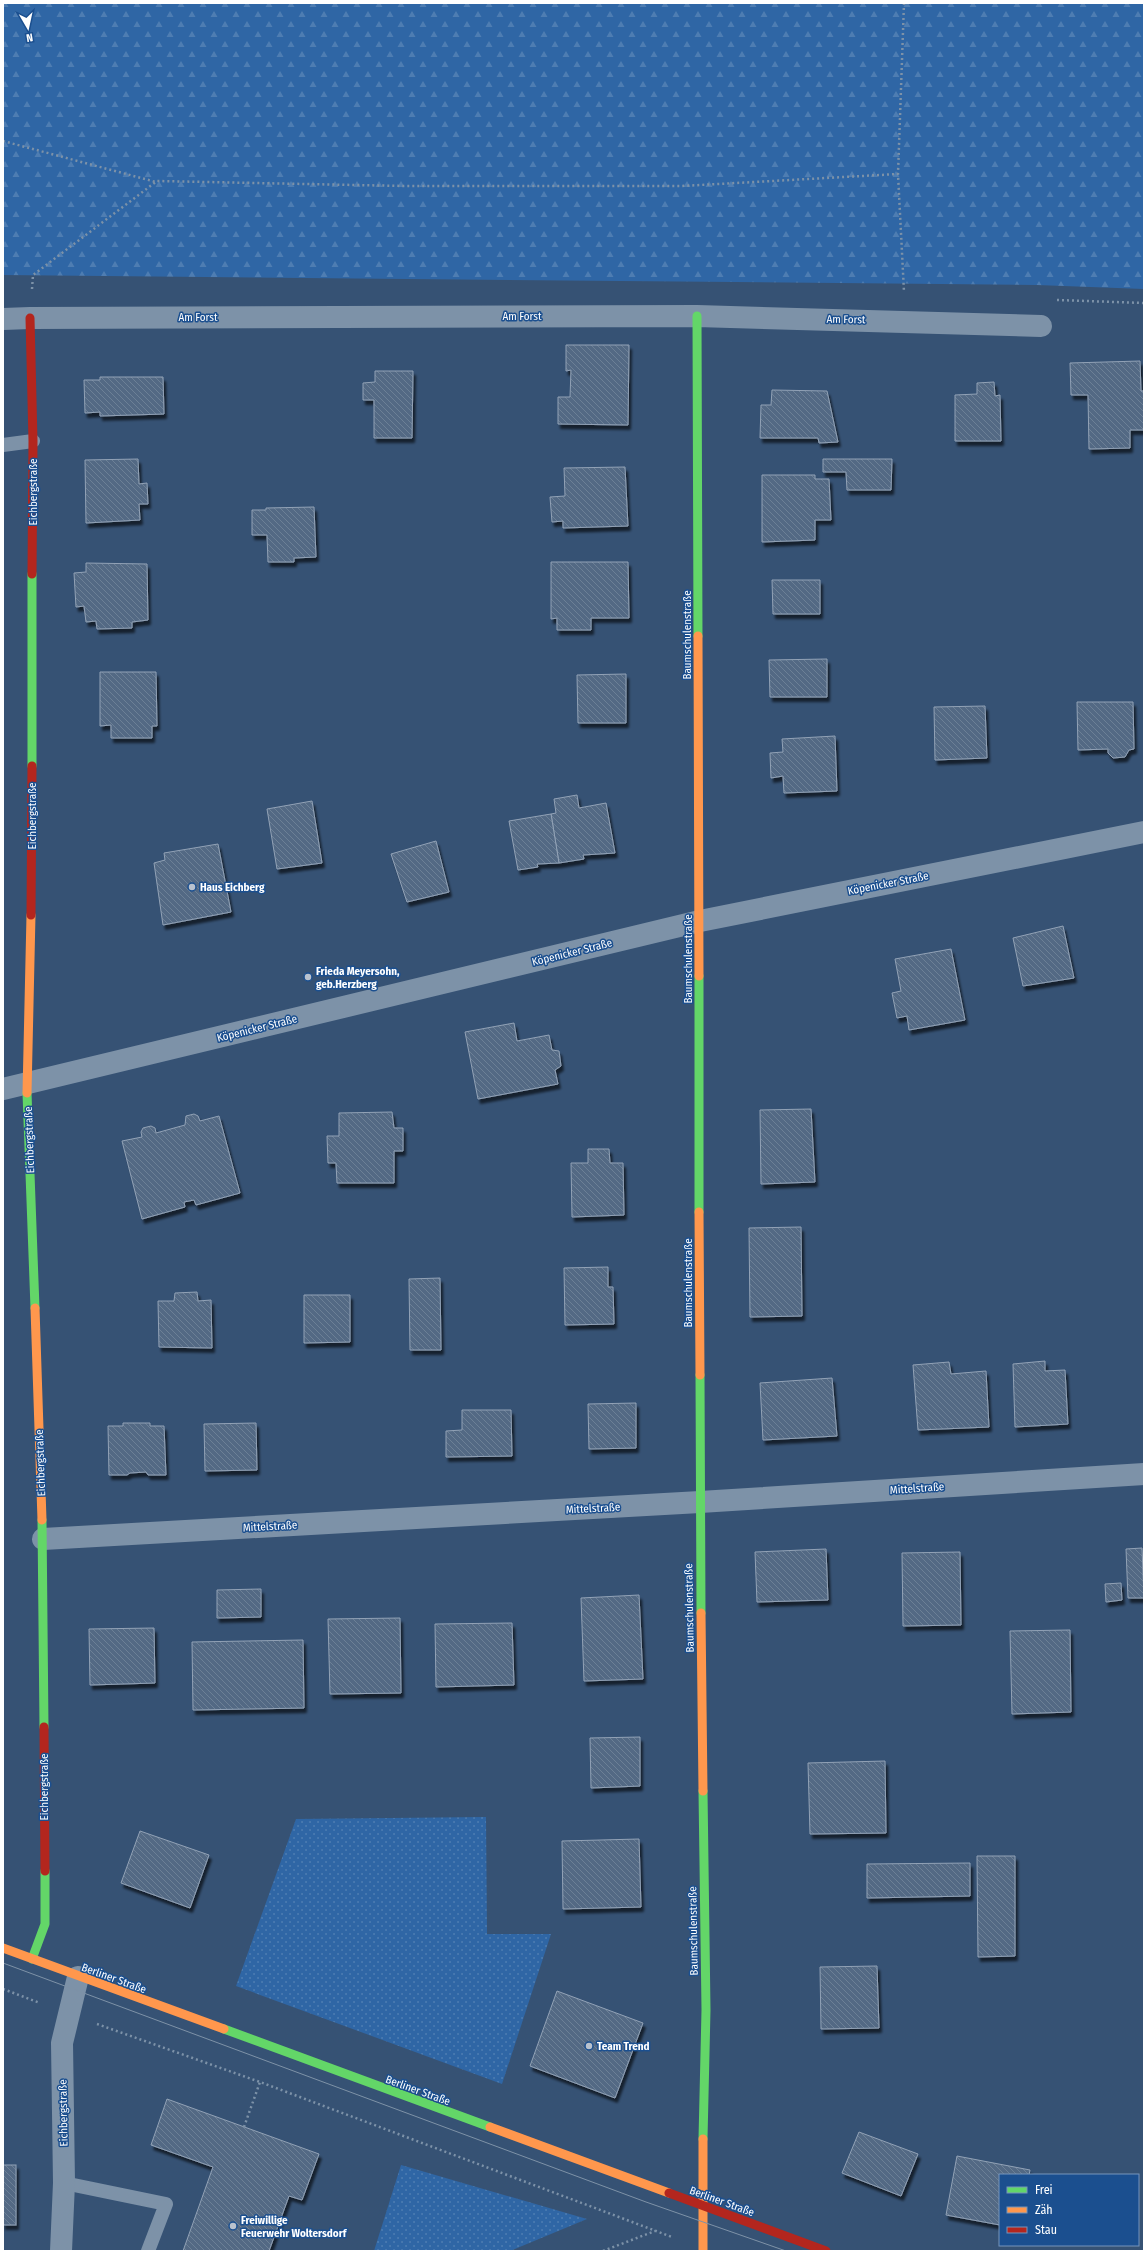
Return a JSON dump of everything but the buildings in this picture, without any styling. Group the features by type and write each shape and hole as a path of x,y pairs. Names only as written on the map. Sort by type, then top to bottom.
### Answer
{"street":[{"name":"Am Forst","path":"3,320 30,318 697,316 906,320 1041,326"},
{"name":"Baumschulenstraße","path":"697,316 700,921 700,1502 706,2010 702,2207 703,2249"},
{"name":"Eichbergstraße","path":"30,318 33,441 32,894 27,1083 43,1539 45,1924 32,1959"},
{"name":"Köpenicker Straße","path":"3,1089 700,921 1144,832"},
{"name":"Mittelstraße","path":"43,1539 700,1502 1144,1474"},
{"name":"Berliner Straße","path":"3,1948 702,2207 826,2251"},
{"name":"Eichbergstraße","path":"61,2251 64,2184 62,2043 78,1977"}],"lane":[{"path":"3,445 33,441"},
{"path":"64,2184 166,2204 148,2251"}],"path":[{"path":"904,3 898,128 898,174 906,320"},
{"path":"3,141 157,182 404,186 682,186 898,174"},
{"path":"30,318 33,275 157,182"},
{"path":"3,1989 260,2082 703,2249"},
{"path":"244,2127 260,2082"},
{"path":"603,2251 655,2231"},
{"path":"668,2236 671,2243"}],"green space":[{"path":"3,3 1144,3 1144,289 1037,285 3,275"},
{"path":"486,1817 487,1934 551,1934 502,2084 236,1986 296,1819"},
{"path":"401,2165 587,2219 510,2251 374,2251"}],"tram line":[{"path":"3,1963 646,2202 786,2251"}],"traffic: fast":[{"path":"697,316 698,636"},
{"path":"32,574 32,766"},
{"path":"699,976 699,1212"},
{"path":"27,1093 35,1308"},
{"path":"700,1375 701,1613"},
{"path":"42,1520 44,1727"},
{"path":"703,1791 706,2010 703,2139"},
{"path":"32,1959 45,1924 45,1871"},
{"path":"224,2029 490,2127"}],"traffic: slow":[{"path":"698,636 699,976"},
{"path":"27,1093 31,915"},
{"path":"699,1212 700,1375"},
{"path":"35,1308 42,1520"},
{"path":"701,1613 703,1791"},
{"path":"3,1948 224,2029"},
{"path":"490,2127 669,2193"},
{"path":"703,2139 703,2251"}],"traffic: jam":[{"path":"30,318 33,441 32,574"},
{"path":"31,915 32,766"},
{"path":"44,1727 45,1871"},
{"path":"669,2193 826,2251"}],"place":[{"name":"Haus Eichberg","path":"192,887"},
{"name":"Frieda Meyersohn, geb.Herzberg","path":"308,977"},
{"name":"Team Trend","path":"589,2046"},
{"name":"Freiwillige Feuerwehr Woltersdorf","path":"233,2226"}]}
